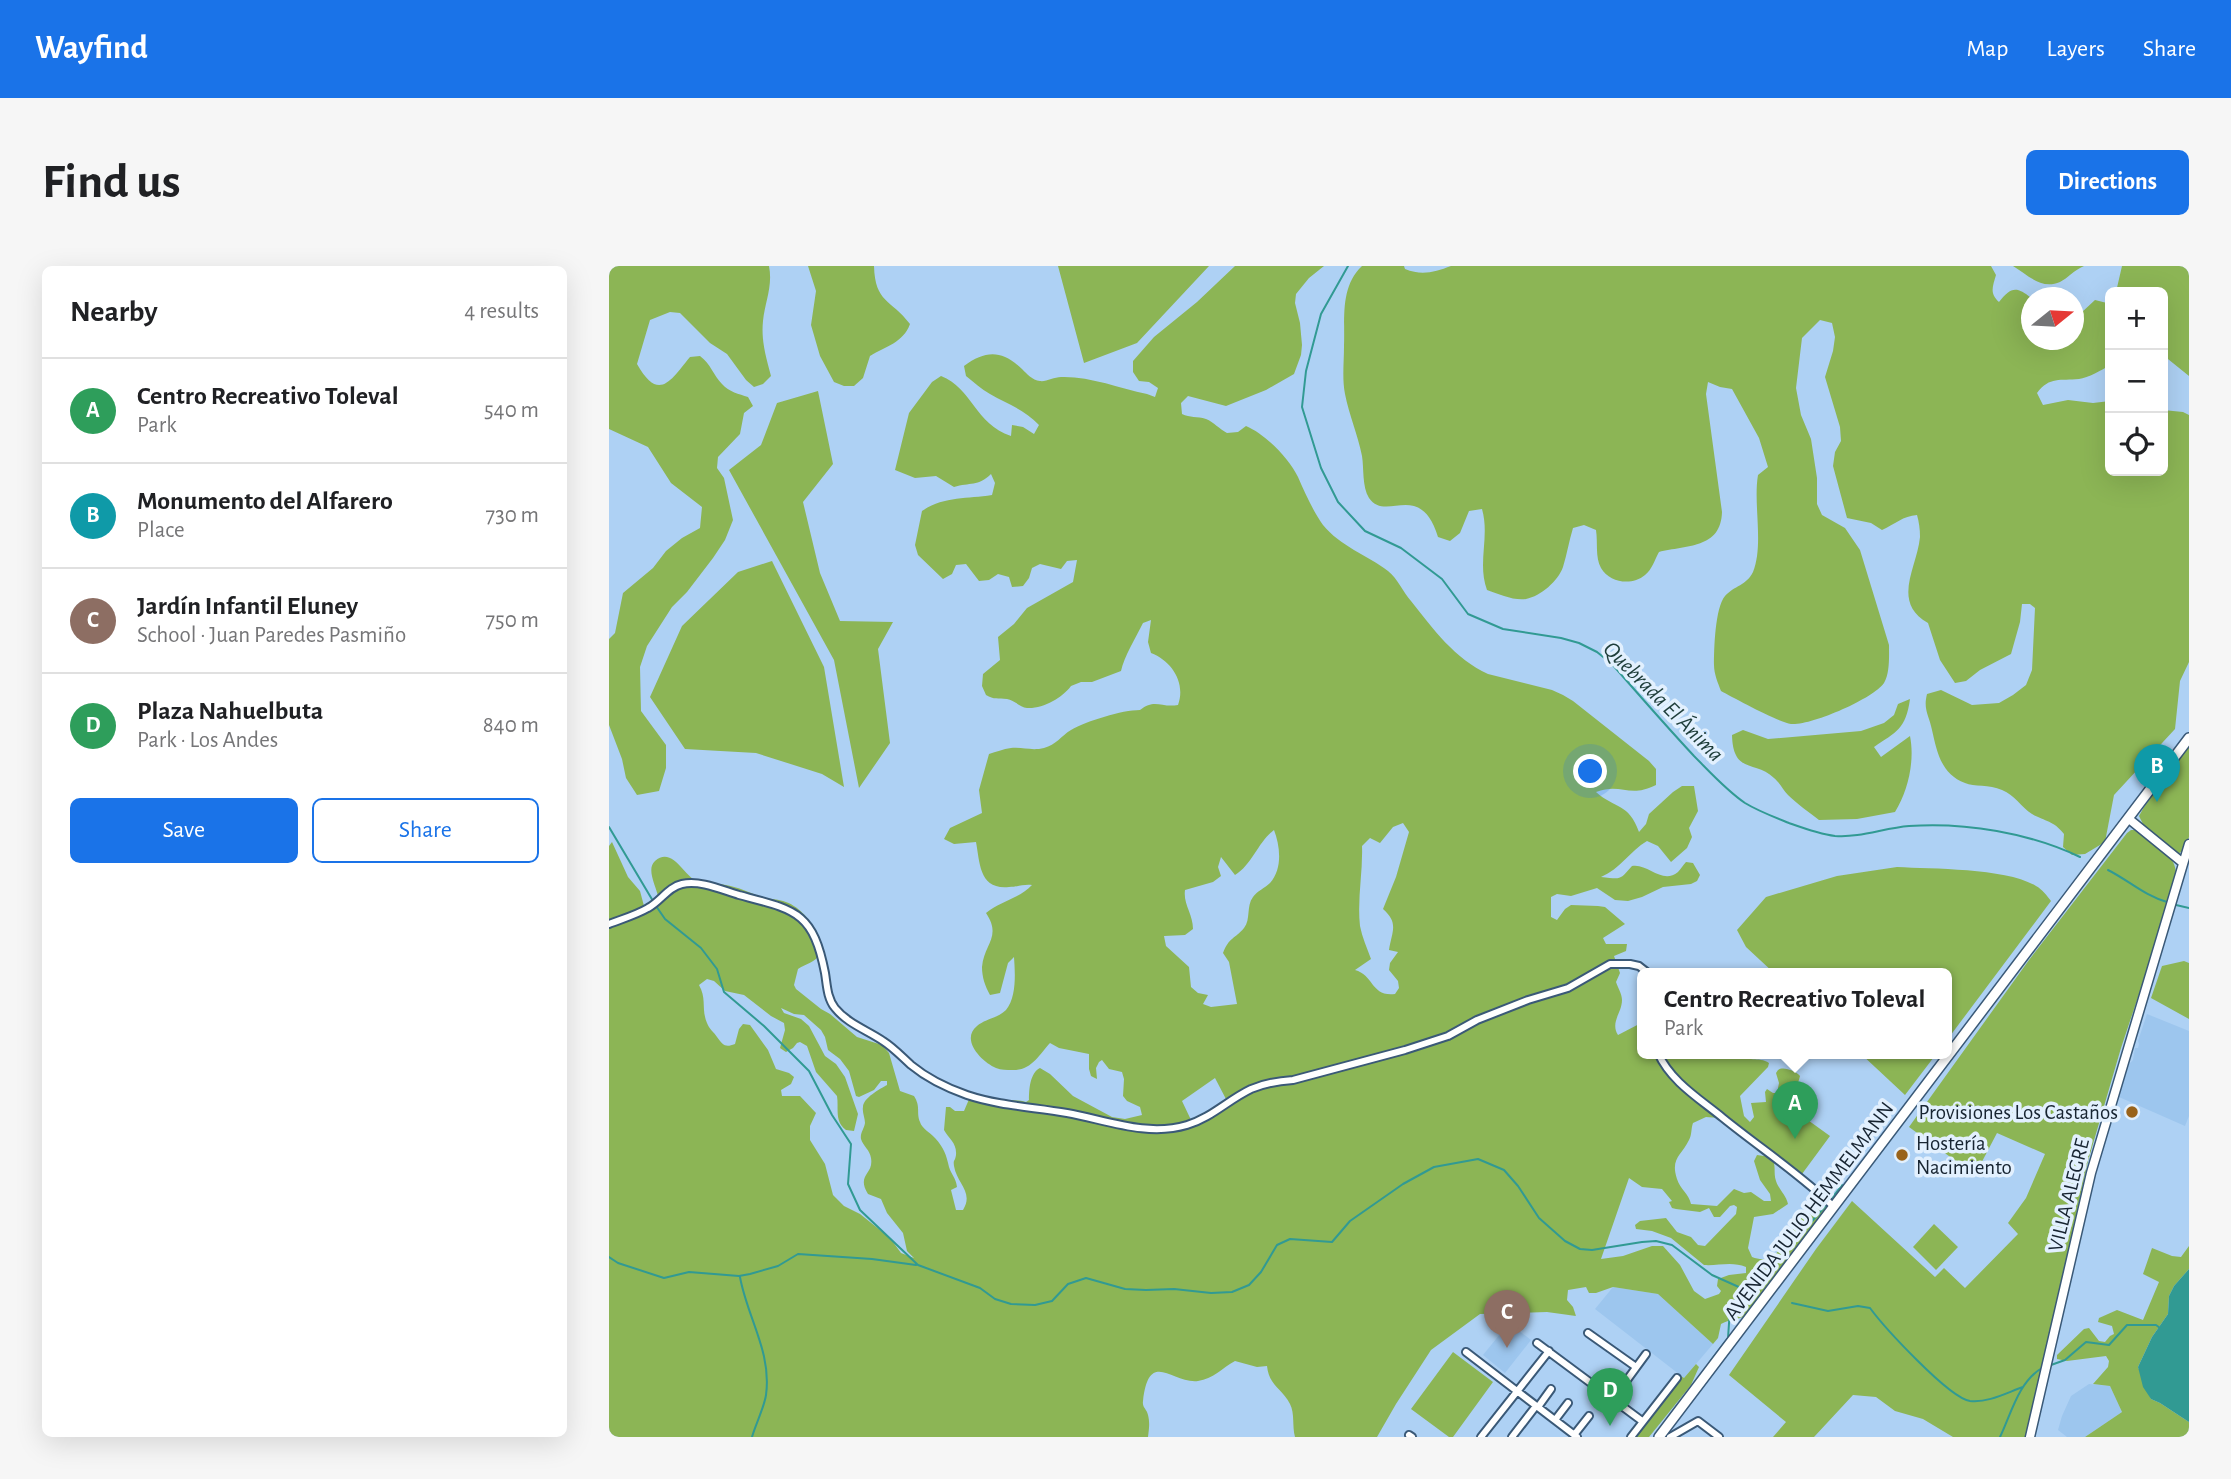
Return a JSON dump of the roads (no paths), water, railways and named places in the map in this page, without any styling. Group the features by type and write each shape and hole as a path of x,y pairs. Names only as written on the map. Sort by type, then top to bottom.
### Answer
{"highway":[{"name":"AVENIDA JULIO HEMMELMANN","path":"1952,1052 2189,738"},
{"name":"AVENIDA JULIO HEMMELMANN","path":"1659,1437 1947,1059"}],"main road":[{"path":"2129,819 2183,863"},
{"name":"VILLA ALEGRE","path":"2030,1437 2094,1162 2189,844"}],"street":[{"path":"609,924 649,908 671,889 687,883 717,888 783,907 799,916 815,937 828,993 835,1008 852,1023 888,1044 928,1077 952,1089 990,1101 1143,1129 1166,1130 1209,1116 1264,1084 1293,1080 1448,1036 1478,1020 1545,993 1568,988 1610,964 1630,964 1642,968"},
{"path":"1662,1059 1670,1073 1692,1093 1788,1167 1834,1207"},
{"path":"1588,1333 1636,1367"},
{"path":"1537,1343 1642,1421"},
{"path":"1481,1437 1549,1351"},
{"path":"1466,1352 1576,1436 1589,1416"},
{"path":"1613,1399 1646,1354"},
{"path":"1630,1437 1677,1378"},
{"path":"1513,1437 1551,1389"},
{"path":"1555,1420 1568,1403"},
{"path":"1670,1437 1698,1421 1719,1437"}],"waterway":[{"name":"Quebrada El Ánima","path":"1348,266 1321,314 1306,371 1302,407 1321,468 1338,502 1365,531 1401,548 1442,579 1468,614 1503,629 1561,638 1597,652 1612,664 1718,781 1745,803 1761,811 1805,829 1835,836 1854,836 1909,826 1952,826 1997,831 2040,841 2080,857"},
{"path":"609,827 653,901"},
{"name":"Quebrada El Ánima","path":"2108,870 2151,896 2167,902"},
{"name":"Quebrada El Ánima","path":"2176,905 2189,908"},
{"path":"656,906 665,919 701,948 717,969 724,992 764,1026 809,1071 851,1144 848,1184 860,1210 918,1265 980,1288 995,1299 1011,1304 1035,1305 1052,1301 1068,1284 1086,1278 1125,1289 1232,1292 1249,1285 1261,1272 1277,1245 1290,1239 1332,1242 1350,1221 1403,1184 1434,1167 1478,1159 1504,1170 1539,1218 1565,1241 1580,1249 1592,1250 1656,1241 1672,1245 1712,1275 1750,1292 1826,1205"},
{"path":"1832,1198 1842,1185"},
{"path":"609,1257 618,1263 664,1278 689,1272 739,1276 778,1266 798,1254 916,1265"},
{"path":"740,1277 762,1349 767,1379 765,1400 752,1437"},
{"path":"1709,1363 1728,1338 1730,1309 1741,1290"},
{"path":"1792,1303 1828,1311 1858,1306 1870,1308 1933,1375 1947,1388 1970,1401 1990,1399 2023,1387"},
{"path":"2051,1365 2065,1360 2086,1342 2109,1345 2127,1325 2156,1325 2160,1328"},
{"path":"2000,1437 2022,1389 2042,1368"}],"place":[{"name":"Monumento del Alfarero","path":"2157,802"},
{"name":"Provisiones Los Castaños","path":"2132,1112"},
{"name":"Centro Recreativo Toleval","path":"1795,1139"},
{"name":"Hostería Nacimiento","path":"1902,1155"},
{"name":"Jardín Infantil Eluney","path":"1507,1348"},
{"name":"Plaza Nahuelbuta","path":"1610,1426"}]}
